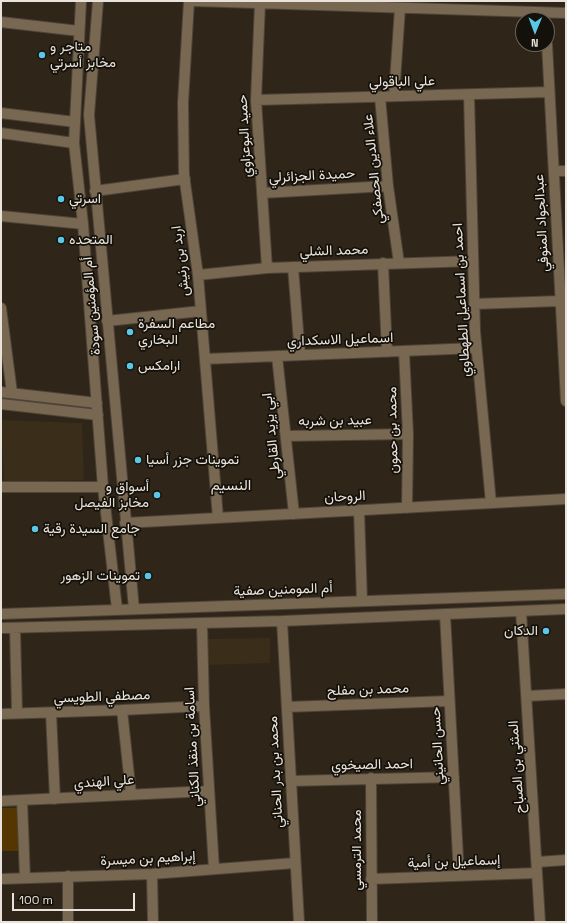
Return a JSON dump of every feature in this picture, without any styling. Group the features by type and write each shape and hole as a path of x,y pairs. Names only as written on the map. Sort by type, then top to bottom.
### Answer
{"street":[{"name":"أم المؤمنين سودة","path":"81,1 74,142 83,224 104,487 117,609"},
{"name":"أم المؤمنين سودة","path":"98,1 89,115 134,609"},
{"name":"اربد بن رنيش","path":"189,1 182,103 185,179 198,275 218,518"},
{"path":"194,1 302,3 400,8 475,6 517,12"},
{"name":"حميد البوعزاوي","path":"260,3 256,100 267,268"},
{"path":"394,96 400,8"},
{"path":"555,15 566,13"},
{"path":"1,22 79,31"},
{"name":"عبدالجواد المنوفي","path":"547,52 560,301 564,336 566,401"},
{"name":"علي الباقولي","path":"256,100 549,92"},
{"name":"احمد بن اسماعيل الطهطاوي","path":"469,94 476,348 491,503"},
{"name":"علاء الدين الحصفكي","path":"380,97 388,186 399,263"},
{"path":"1,113 75,122"},
{"path":"1,133 74,142"},
{"path":"554,171 566,171"},
{"path":"95,191 185,179"},
{"name":"حميدة الجزائرلي","path":"262,192 388,186"},
{"path":"1,216 83,224"},
{"name":"محمد الشلي","path":"198,275 267,268 473,261"},
{"path":"383,263 387,352"},
{"path":"293,267 300,355"},
{"path":"474,304 560,301"},
{"path":"1,308 12,393"},
{"path":"107,321 200,311"},
{"name":"اسماعيل الاسكداري","path":"204,359 476,348"},
{"name":"محمد بن حمون","path":"404,351 408,434 407,508"},
{"name":"ابي يزيد القارطي","path":"277,356 294,514"},
{"path":"1,392 97,403"},
{"path":"1,404 98,415"},
{"name":"عبيد بن شربه","path":"286,436 408,434"},
{"path":"1,487 104,487"},
{"name":"الروحان","path":"125,523 566,499"},
{"path":"360,510 362,601"},
{"name":"أم المومنين صفية","path":"1,614 566,594"},
{"path":"1,628 202,624 566,609"},
{"name":"المثني بن الصباح","path":"521,611 540,922"},
{"name":"حسن الحانيني","path":"445,614 459,876"},
{"name":"محمد بن بدر الحناني","path":"282,621 299,922"},
{"name":"اسامة بن منقذ الكناني","path":"202,624 204,706 214,869"},
{"path":"15,628 17,713"},
{"path":"526,696 566,694"},
{"name":"محمد بن مفلح","path":"287,707 450,701"},
{"name":"مصطفي الطويسي","path":"1,714 204,706"},
{"path":"122,710 131,794"},
{"path":"51,713 55,799"},
{"name":"احمد الصيخوي","path":"291,781 454,777"},
{"name":"محمد الترمسي","path":"371,778 372,922"},
{"name":"علي الهندي","path":"1,801 209,791"},
{"path":"22,800 26,878"},
{"path":"537,862 566,860"},
{"name":"إبراهيم بن ميسرة","path":"1,879 152,874 295,863"},
{"name":"إسماعيل بن أمية","path":"371,879 538,873"},
{"path":"152,874 153,922"},
{"path":"68,876 68,922"}],"shaded area":[{"path":"1,420 82,423 84,480 4,482"},
{"path":"270,638 270,663 207,665 207,639"},
{"path":"1,808 19,808 20,851 1,851"}],"place":[{"name":"متاجر و مخابز أسرتي","path":"42,55"},
{"name":"اسرتي","path":"61,199"},
{"name":"المتحده","path":"61,240"},
{"name":"مطاعم السفرة البخاري","path":"130,332"},
{"name":"ارامكس","path":"130,366"},
{"name":"تموينات جزر أسيا","path":"138,460"},
{"name":"أسواق و مخابز الفيصل","path":"157,495"},
{"name":"جامع السيدة رقية","path":"35,529"},
{"name":"تموينات الزهور","path":"148,576"},
{"name":"الدكان","path":"546,631"}],"district":[{"name":"النسيم","path":"231,486"}]}
